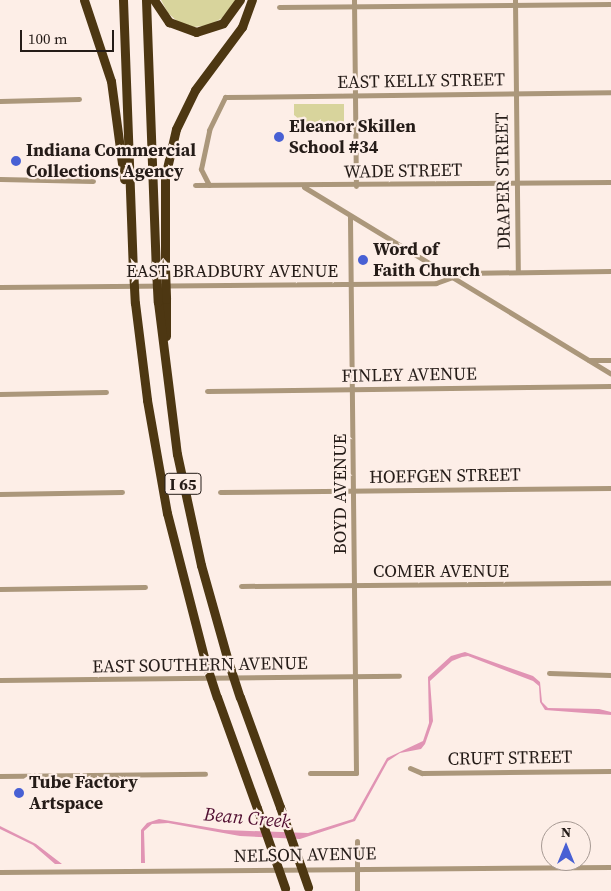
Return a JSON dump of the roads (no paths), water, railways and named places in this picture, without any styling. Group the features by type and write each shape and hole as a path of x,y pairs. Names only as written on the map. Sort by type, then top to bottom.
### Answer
{"highway":[{"path":"84,0 112,88 132,241"},
{"name":"I 65","path":"123,0 135,302 145,391 167,513 205,661 286,889"},
{"name":"I 65","path":"146,0 166,387 192,528 228,661 309,889"},
{"path":"154,0 171,24 198,32 225,22 240,0"},
{"path":"161,269 165,177 176,129 195,90 242,27 252,0"}],"street":[{"path":"354,0 356,186"},
{"path":"279,7 354,7 515,2 611,4"},
{"name":"DRAPER STREET","path":"515,2 518,272"},
{"name":"EAST KELLY STREET","path":"209,185 201,169 207,137 221,100 231,97 611,92"},
{"path":"0,101 80,100"},
{"path":"0,179 93,181"},
{"name":"WADE STREET","path":"196,185 303,187 611,182"},
{"path":"303,187 611,374"},
{"name":"BOYD AVENUE","path":"310,773 356,772 350,216"},
{"name":"EAST BRADBURY AVENUE","path":"0,287 436,283 463,273 611,271"},
{"path":"589,360 611,360"},
{"name":"FINLEY AVENUE","path":"207,391 611,386"},
{"path":"0,394 106,392"},
{"name":"HOEFGEN STREET","path":"220,492 611,488"},
{"path":"0,494 122,492"},
{"name":"COMER AVENUE","path":"241,586 611,583"},
{"path":"0,589 145,587"},
{"path":"549,673 611,675"},
{"name":"EAST SOUTHERN AVENUE","path":"0,680 399,676"},
{"name":"CRUFT STREET","path":"410,768 422,773 611,771"},
{"path":"0,776 205,774"},
{"path":"357,841 357,891"},
{"name":"NELSON AVENUE","path":"0,872 611,867"}],"place":[{"name":"Eleanor Skillen School #34","path":"279,137"},
{"name":"Indiana Commercial Collections Agency","path":"16,161"},
{"name":"Word of Faith Church","path":"363,260"},
{"name":"Tube Factory Artspace","path":"19,793"}],"water label":[{"name":"Bean Creek","path":"247,818"}]}
